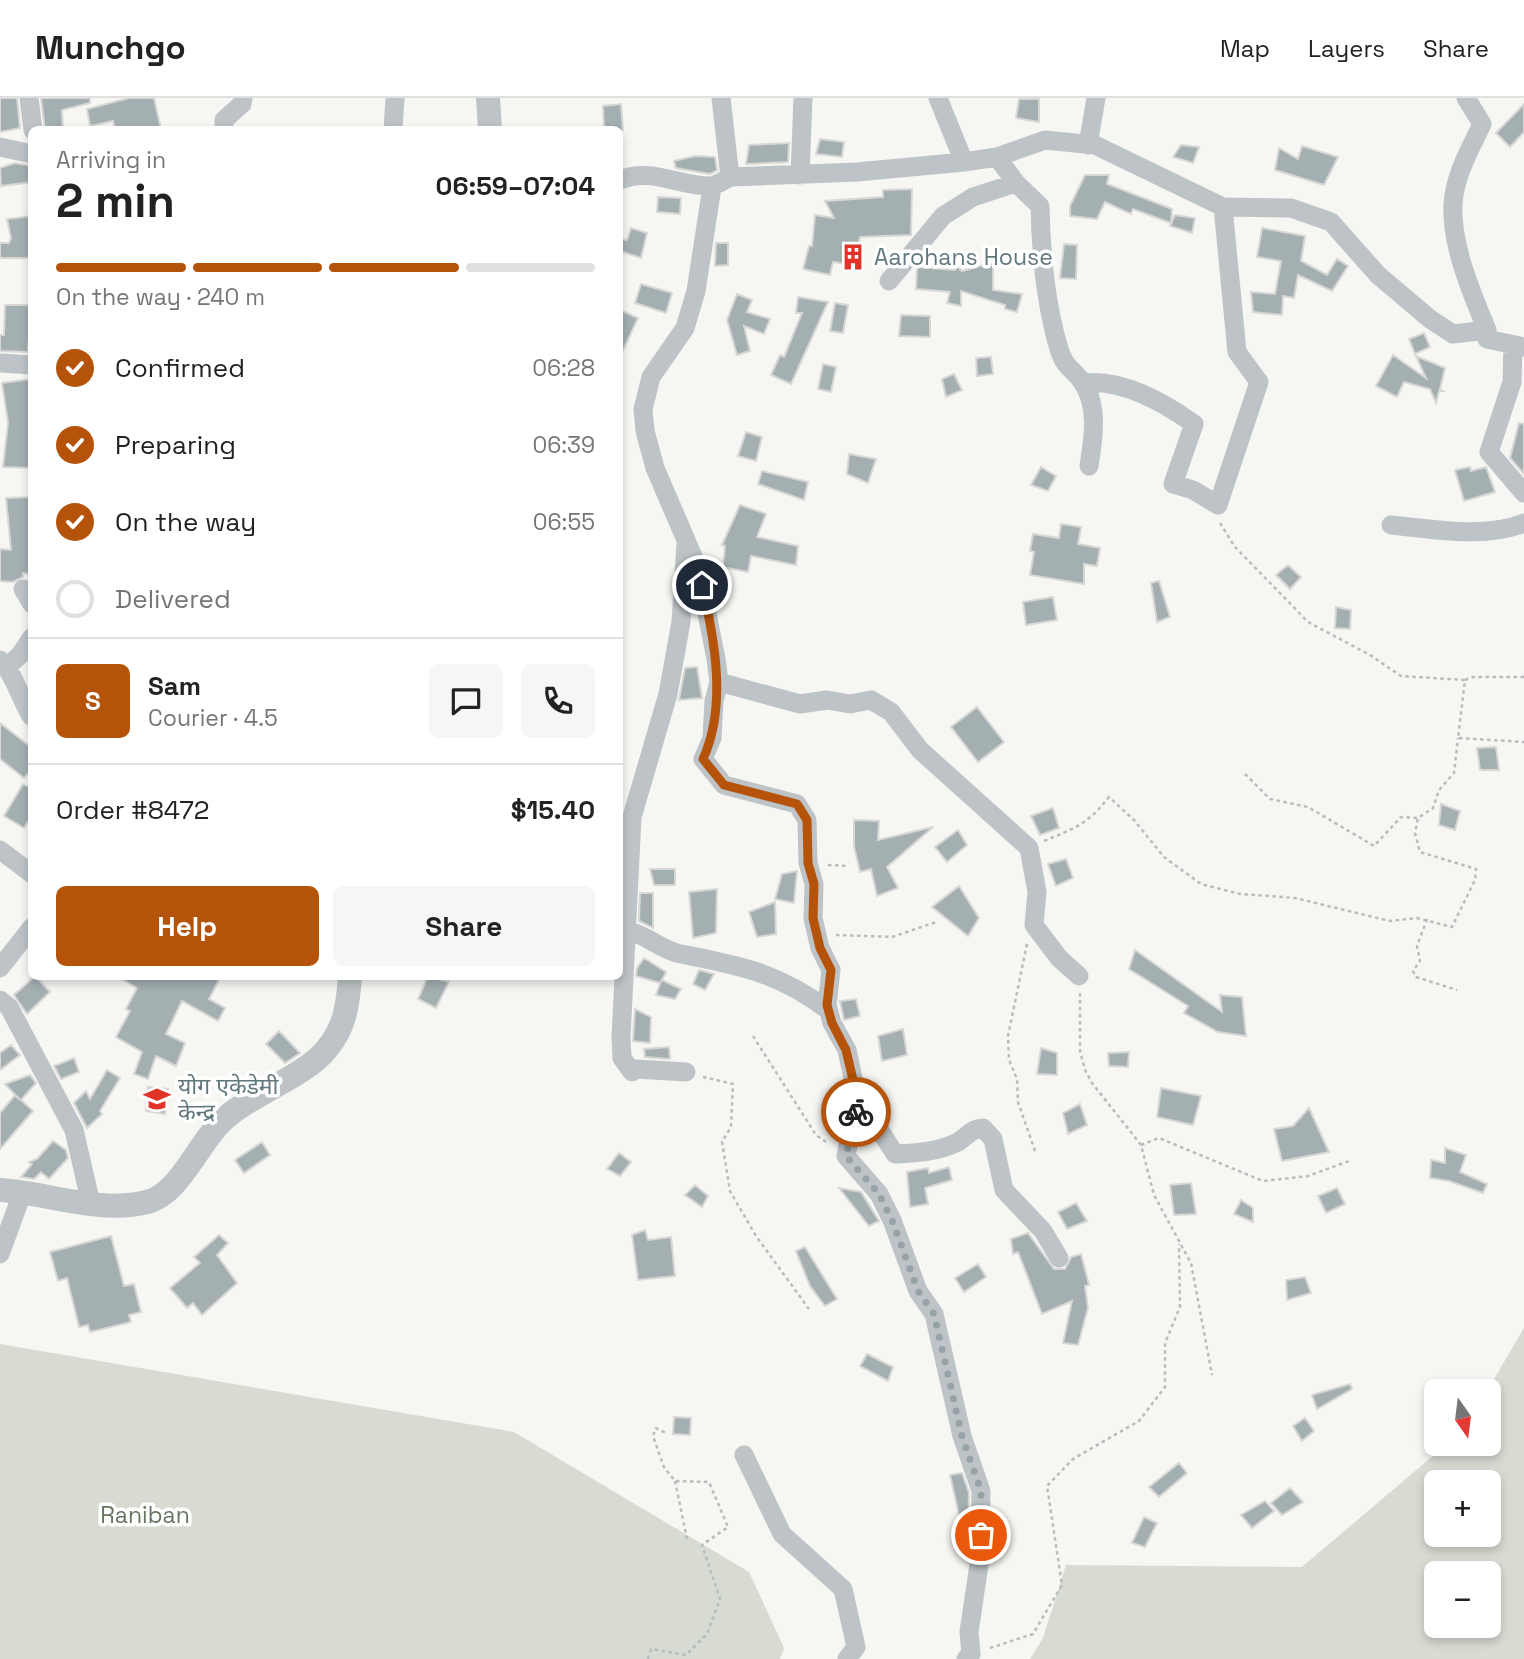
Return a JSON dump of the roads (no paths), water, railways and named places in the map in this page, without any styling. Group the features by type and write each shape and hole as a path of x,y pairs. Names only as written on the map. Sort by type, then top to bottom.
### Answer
{"street":[{"path":"29,98 32,126"},
{"path":"225,126 224,120 242,104 243,98"},
{"path":"376,98 395,103 393,126"},
{"path":"488,98 491,126"},
{"path":"721,98 730,177"},
{"path":"800,175 803,98"},
{"path":"938,98 964,162"},
{"path":"1088,145 1096,98"},
{"path":"1466,98 1482,124 1462,165 1452,205 1460,256 1487,330 1487,340 1519,346 1512,383 1489,452 1524,493"},
{"path":"623,179 653,175 712,187 730,177 800,175 964,162 997,156 1045,140 1095,145 1223,207 1291,208 1331,222 1378,275 1430,319 1453,334 1487,330"},
{"path":"0,147 28,153"},
{"path":"997,156 1016,183 1040,206 1042,269 1059,349 1066,368 1084,383 1096,426 1089,467"},
{"path":"889,281 943,216 973,197 1016,183"},
{"path":"712,187 696,291 685,328 651,377 643,410 645,430 655,468 698,568 719,682 714,701 712,738 703,759 724,785 797,804 807,820 808,863 814,884 813,918 831,970 828,1010 846,1050 857,1097 856,1116 846,1156 879,1194 892,1220 918,1291 934,1314 962,1436 981,1491 980,1558 968,1656"},
{"path":"1084,383 1098,382 1159,399 1194,424 1173,484 1193,490 1218,505 1259,382 1237,352 1223,207"},
{"path":"0,363 28,365"},
{"path":"1391,525 1469,532 1511,528 1524,523"},
{"path":"686,543 681,622 668,694 632,817 622,1058 632,1072 636,1069 686,1072"},
{"path":"28,643 20,655 4,663 17,694 28,711"},
{"path":"719,682 800,704 827,700 850,704 871,700 891,712 920,750 1029,848 1037,892 1034,925 1059,958 1079,976"},
{"path":"0,850 28,871"},
{"path":"626,930 638,932 664,949 681,955 699,956 759,971 788,983 828,1010"},
{"path":"0,968 28,932"},
{"path":"0,1254 11,1191 91,1204 126,1205 148,1202 172,1191 198,1147 223,1120 324,1053 341,1030 348,1006 350,980"},
{"path":"0,1000 9,1007 74,1130 91,1204"},
{"path":"856,1116 879,1129 895,1154 933,1151 958,1141 973,1129 983,1128 993,1139 1004,1190 1042,1231 1059,1258"},
{"path":"744,1455 782,1534 843,1589 856,1647 847,1659"}],"place":[{"name":"Aarohans House","path":"853,257"},
{"name":"योग एकेडेमी केन्द्र","path":"157,1099"}],"park label":[{"name":"Raniban","path":"145,1515"}]}
